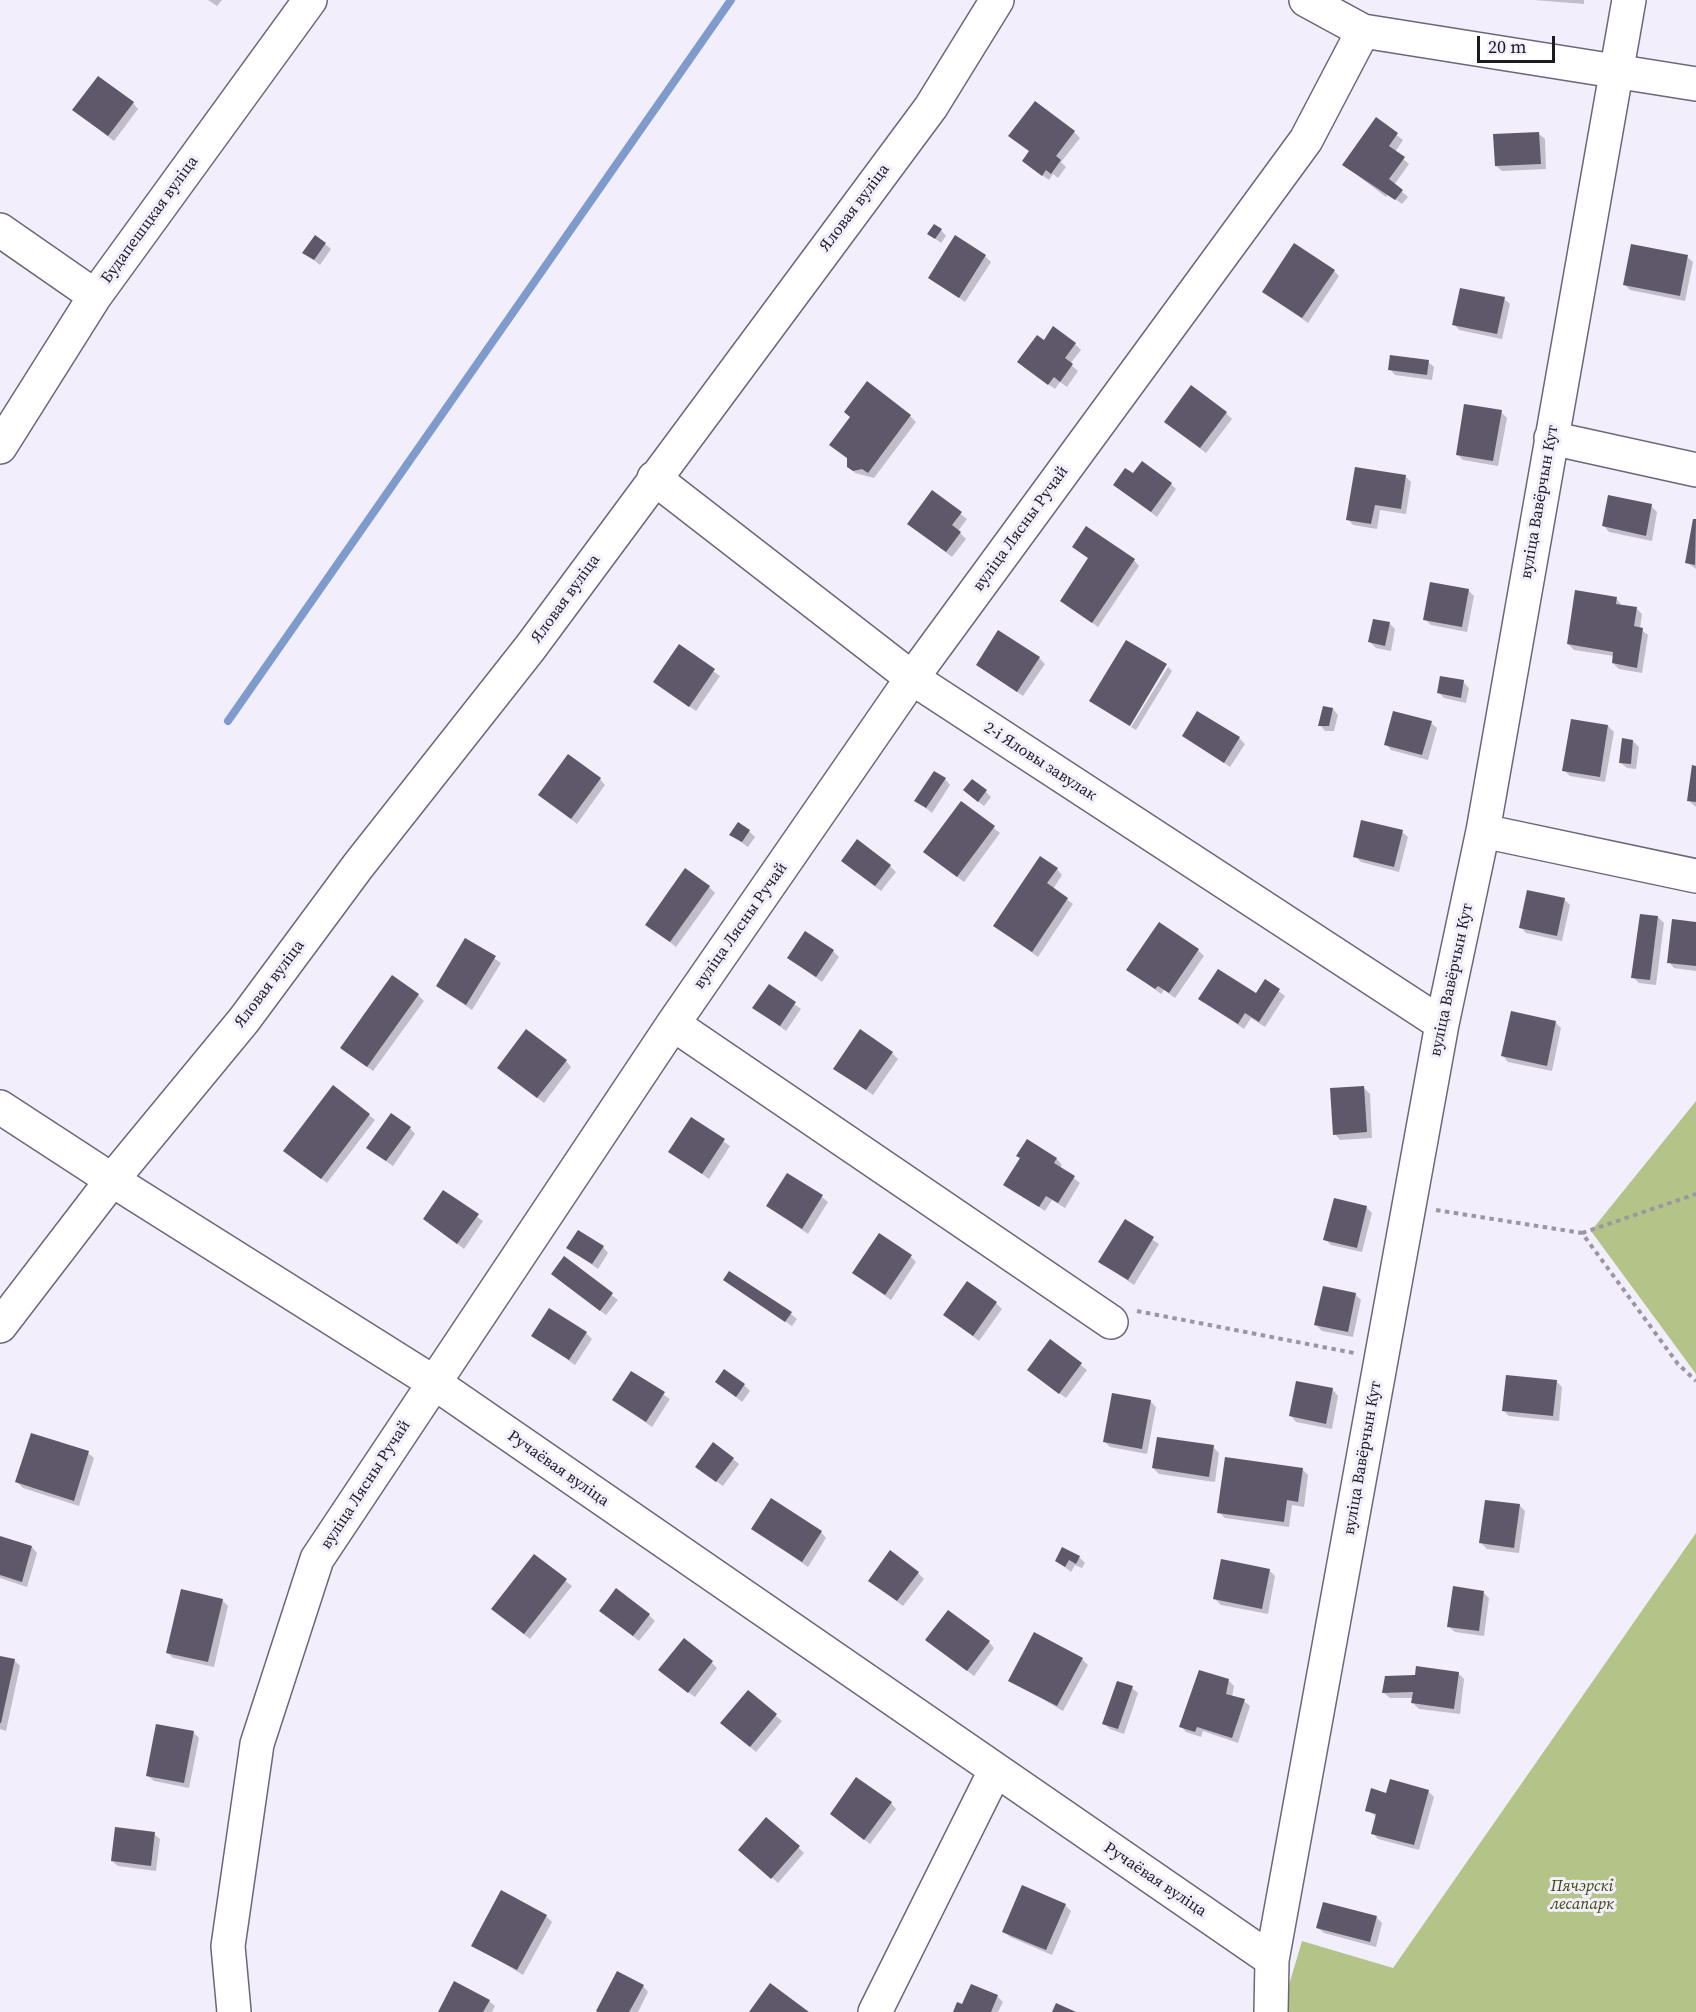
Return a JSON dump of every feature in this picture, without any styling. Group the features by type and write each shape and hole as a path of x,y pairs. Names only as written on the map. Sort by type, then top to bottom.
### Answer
{"street":[{"name":"Будапешцкая вуліца","path":"0,447 95,296 310,0"},
{"name":"Яловая вуліца","path":"0,1326 112,1180 244,1020 358,866 530,648 931,107 997,0"},
{"path":"1306,0 1363,32 1696,84"},
{"name":"вуліца Вавёрчын Кут","path":"1272,1960 1442,1024 1483,831 1629,0"},
{"name":"вуліца Лясны Ручай","path":"234,2012 228,1946 261,1734 317,1559 673,1024 912,678 1306,140 1363,32"},
{"path":"0,230 95,296"},
{"path":"1551,438 1696,470"},
{"name":"2-і Яловы завулак","path":"654,478 912,678 1442,1024"},
{"path":"1483,831 1696,876"},
{"path":"673,1024 1111,1322"},
{"name":"Ручаёвая вуліца","path":"0,1107 433,1382 995,1772 1272,1960"},
{"path":"875,2012 995,1772"},
{"path":"1271,2012 1272,1960"}],"path":[{"path":"1409,1205 1582,1233 1696,1194"},
{"path":"1582,1233 1678,1364 1696,1381"},
{"path":"1111,1322 1129,1310 1381,1358"}],"green space":[{"path":"1696,1101 1696,1374 1591,1231"},
{"name":"Пячэрскі лесапарк","path":"1696,1533 1696,2012 1281,2012 1302,1941 1393,1968"}],"building":[{"path":"98,76 134,102 108,136 72,110"},
{"path":"1035,101 1075,131 1056,156 1061,160 1051,174 1046,170 1042,176 1022,161 1029,151 1008,136"},
{"path":"1376,117 1398,133 1389,146 1405,157 1389,179 1403,190 1395,200 1342,165"},
{"path":"1539,132 1541,164 1495,166 1493,134"},
{"path":"934,224 942,229 935,239 927,234"},
{"path":"315,235 326,243 314,260 302,253"},
{"path":"955,235 986,255 959,298 928,278"},
{"path":"1294,243 1335,270 1302,318 1262,292"},
{"path":"1631,244 1688,255 1680,296 1623,285"},
{"path":"1460,288 1505,297 1497,334 1452,325"},
{"path":"1053,326 1076,343 1065,358 1073,364 1060,382 1054,377 1048,385 1017,362 1037,335 1044,340"},
{"path":"1390,355 1429,360 1427,375 1388,370"},
{"path":"867,381 911,415 868,473 862,469 853,471 847,467 847,458 829,445 850,417 844,412"},
{"path":"1191,385 1227,412 1200,448 1164,422"},
{"path":"1464,404 1502,410 1493,461 1456,455"},
{"path":"1142,461 1172,483 1151,512 1113,485 1125,468 1133,473"},
{"path":"1355,467 1406,475 1401,509 1375,505 1371,524 1346,520"},
{"path":"932,490 962,512 952,525 961,532 946,552 907,524"},
{"path":"1608,495 1652,504 1646,536 1602,526"},
{"path":"1693,519 1696,519 1695,565 1685,563"},
{"path":"1086,526 1135,559 1092,623 1060,601 1088,558 1072,547"},
{"path":"1430,582 1469,589 1462,627 1423,620"},
{"path":"1575,590 1617,597 1616,604 1637,607 1634,626 1643,628 1637,668 1612,663 1613,652 1567,644"},
{"path":"1373,619 1390,622 1385,646 1368,642"},
{"path":"998,630 1040,657 1017,692 976,665"},
{"path":"1126,640 1167,664 1130,726 1089,701"},
{"path":"679,644 715,669 689,707 653,682"},
{"path":"1440,676 1464,680 1461,698 1437,693"},
{"path":"1323,706 1333,708 1329,726 1318,726"},
{"path":"1197,711 1240,737 1224,763 1182,736"},
{"path":"1393,711 1432,721 1422,755 1384,745"},
{"path":"1571,719 1608,725 1600,777 1562,771"},
{"path":"1622,738 1633,740 1631,764 1619,763"},
{"path":"568,754 601,778 571,819 538,795"},
{"path":"1692,765 1696,766 1696,802 1687,801"},
{"path":"934,771 946,778 926,808 914,801"},
{"path":"972,779 987,790 978,802 963,790"},
{"path":"961,801 995,826 957,877 923,852"},
{"path":"1361,820 1403,830 1394,867 1353,857"},
{"path":"738,822 750,830 742,842 729,835"},
{"path":"857,839 891,865 875,886 841,861"},
{"path":"1040,856 1058,868 1047,883 1068,898 1032,952 993,926"},
{"path":"685,868 710,886 670,942 645,925"},
{"path":"1527,890 1565,898 1557,936 1519,928"},
{"path":"1640,914 1658,916 1650,980 1631,978"},
{"path":"1672,919 1696,922 1696,966 1667,963"},
{"path":"1159,922 1199,949 1169,993 1158,986 1155,989 1126,970"},
{"path":"805,931 834,950 816,977 787,958"},
{"path":"465,938 496,956 466,1005 436,986"},
{"path":"1218,969 1256,993 1265,979 1280,989 1259,1022 1245,1013 1238,1024 1198,999"},
{"path":"392,975 419,994 367,1067 340,1048"},
{"path":"769,984 796,1002 780,1026 752,1008"},
{"path":"1511,1011 1556,1021 1547,1066 1501,1056"},
{"path":"526,1029 567,1060 537,1098 497,1068"},
{"path":"860,1029 893,1052 866,1090 833,1069"},
{"path":"333,1085 370,1114 321,1179 283,1151"},
{"path":"1364,1086 1367,1132 1333,1135 1330,1088"},
{"path":"391,1113 411,1127 386,1161 366,1148"},
{"path":"691,1117 725,1139 702,1174 668,1152"},
{"path":"1027,1139 1057,1158 1054,1163 1075,1176 1058,1203 1046,1196 1039,1207 1003,1185 1020,1158 1016,1156"},
{"path":"787,1173 823,1195 802,1229 766,1206"},
{"path":"443,1190 479,1214 457,1244 423,1219"},
{"path":"1334,1198 1367,1206 1357,1248 1323,1240"},
{"path":"1125,1219 1154,1237 1128,1280 1098,1262"},
{"path":"578,1230 604,1246 592,1264 566,1248"},
{"path":"879,1233 912,1255 885,1295 852,1273"},
{"path":"564,1256 613,1293 600,1311 551,1274"},
{"path":"729,1271 792,1312 785,1322 723,1280"},
{"path":"967,1281 997,1302 973,1336 943,1315"},
{"path":"1323,1286 1356,1293 1348,1332 1314,1325"},
{"path":"549,1308 587,1332 569,1360 531,1336"},
{"path":"1050,1339 1082,1363 1059,1394 1027,1370"},
{"path":"724,1369 745,1384 736,1397 715,1382"},
{"path":"631,1371 665,1392 646,1422 612,1400"},
{"path":"1506,1375 1557,1380 1553,1416 1502,1411"},
{"path":"1296,1381 1333,1388 1326,1424 1289,1416"},
{"path":"1112,1393 1151,1400 1142,1449 1103,1442"},
{"path":"31,1433 89,1451 74,1501 15,1482"},
{"path":"1157,1437 1214,1445 1209,1477 1152,1468"},
{"path":"713,1442 734,1458 716,1482 695,1467"},
{"path":"1225,1457 1303,1468 1298,1502 1287,1500 1284,1522 1217,1513"},
{"path":"771,1498 822,1531 802,1562 751,1529"},
{"path":"1485,1500 1520,1504 1514,1548 1479,1543"},
{"path":"0,1536 32,1546 22,1582 0,1575"},
{"path":"1062,1547 1080,1556 1076,1564 1069,1560 1065,1567 1055,1561"},
{"path":"890,1550 919,1572 897,1601 868,1581"},
{"path":"534,1554 567,1579 524,1634 491,1609"},
{"path":"1221,1559 1270,1569 1262,1609 1213,1599"},
{"path":"1453,1586 1484,1591 1479,1631 1447,1627"},
{"path":"616,1588 650,1614 633,1636 599,1611"},
{"path":"181,1589 223,1599 208,1662 166,1653"},
{"path":"948,1610 990,1641 967,1671 925,1640"},
{"path":"1034,1632 1083,1658 1057,1706 1008,1681"},
{"path":"684,1638 713,1661 688,1693 658,1670"},
{"path":"0,1656 15,1659 1,1723 0,1723"},
{"path":"1416,1666 1459,1672 1454,1709 1411,1703 1413,1692 1382,1693 1385,1676 1415,1675"},
{"path":"1199,1670 1229,1679 1226,1694 1245,1699 1232,1738 1197,1727 1195,1732 1179,1727"},
{"path":"1117,1681 1133,1686 1118,1729 1102,1724"},
{"path":"748,1690 777,1714 750,1747 720,1723"},
{"path":"156,1724 194,1731 184,1783 146,1776"},
{"path":"856,1777 892,1802 864,1840 830,1814"},
{"path":"1390,1779 1429,1790 1414,1845 1371,1834 1376,1814 1365,1811 1371,1788 1386,1793"},
{"path":"766,1817 800,1846 771,1879 738,1850"},
{"path":"115,1827 155,1832 151,1866 111,1861"},
{"path":"1022,1885 1066,1904 1046,1950 1002,1932"},
{"path":"501,1890 547,1915 517,1970 471,1946"},
{"path":"1323,1902 1377,1916 1370,1942 1316,1928"},
{"path":"617,1971 644,1985 629,2012 598,2012 596,2011"},
{"path":"454,1981 490,2000 483,2012 438,2012"},
{"path":"770,1983 809,2012 749,2012"},
{"path":"971,1984 998,1995 991,2012 953,2012 957,2002 962,2004"},
{"path":"1056,2003 1076,2012 1052,2012"}],"waterway":[{"path":"228,721 731,0"}]}
